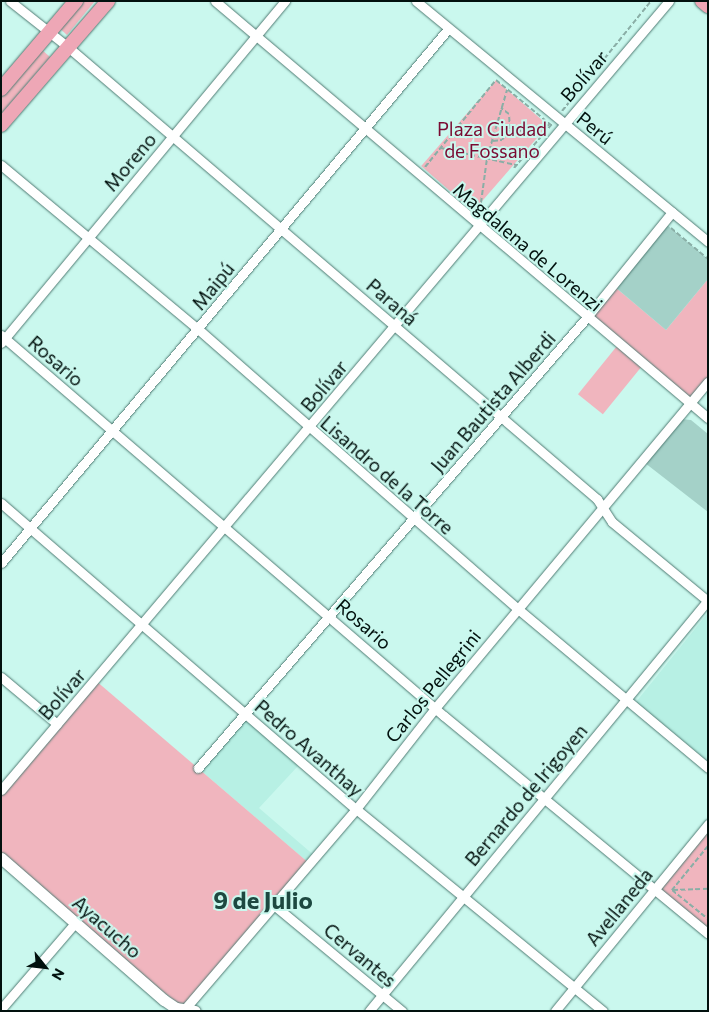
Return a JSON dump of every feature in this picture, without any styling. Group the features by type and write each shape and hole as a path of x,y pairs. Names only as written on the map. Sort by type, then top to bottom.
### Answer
{"main road":[{"path":"1,89 76,1"},
{"path":"1,125 108,1"},
{"path":"702,1 708,6"}],"street":[{"name":"Paraná","path":"10,1 68,47 395,326 597,500 612,522 708,601"},
{"name":"Magdalena de Lorenzi","path":"215,1 479,227 708,418"},
{"name":"Moreno","path":"2,339 284,1"},
{"name":"Perú","path":"416,1 554,122 564,124 708,242"},
{"name":"Bolívar","path":"1,790 142,626 669,1"},
{"name":"Maipú","path":"1,562 448,29"},
{"name":"Lisandro de la Torre","path":"1,165 198,329 413,519 708,768"},
{"name":"Juan Bautista Alberdi","path":"198,768 587,317 672,212"},
{"name":"Rosario","path":"2,339 544,799 708,934"},
{"name":"Carlos Pellegrini","path":"188,1010 356,809 436,707 604,509 708,382"},
{"name":"Pedro Avanthay","path":"1,503 356,809 603,1011"},
{"name":"Bernardo de Irigoyen","path":"369,1011 708,601"},
{"path":"1,677 57,724"},
{"name":"Avellaneda","path":"554,1011 708,824"},
{"name":"Ayacucho","path":"1,858 164,1000 176,1008 188,1010"},
{"name":"Cervantes","path":"275,906 402,1011"},
{"path":"1,1009 76,923"}],"path":[{"path":"512,172 651,1"},
{"path":"424,169 496,80 554,122 564,124"},
{"path":"484,209 479,216 487,158 507,89"},
{"path":"502,108 510,118 509,133"},
{"path":"492,141 502,140 509,133 554,122"},
{"path":"441,148 517,165"},
{"path":"667,225 708,259"},
{"path":"672,890 708,846"},
{"path":"704,851 708,854"},
{"path":"672,890 708,889"},
{"path":"672,890 708,919"}],"shaded area":[{"path":"708,615 708,761 636,702"},
{"path":"245,718 298,766 259,808 316,857 310,864 198,768"}],"green space":[{"path":"80,1 95,1 67,35 58,27"},
{"path":"41,49 50,57 1,114 1,95"},
{"name":"Plaza Ciudad de Fossano","path":"496,80 548,125 473,211 421,166"},
{"path":"708,279 708,378 689,400 591,317 615,287 666,330"},
{"path":"617,346 642,366 603,414 578,394"},
{"path":"95,680 310,864 185,1009 75,923 1,858 1,790"},
{"path":"708,828 708,931 657,890"}],"building":[{"path":"667,225 708,259 708,279 666,330 615,287"},
{"path":"680,419 691,420 708,434 708,512 645,463"}],"district":[{"name":"9 de Julio","path":"263,900"}]}
